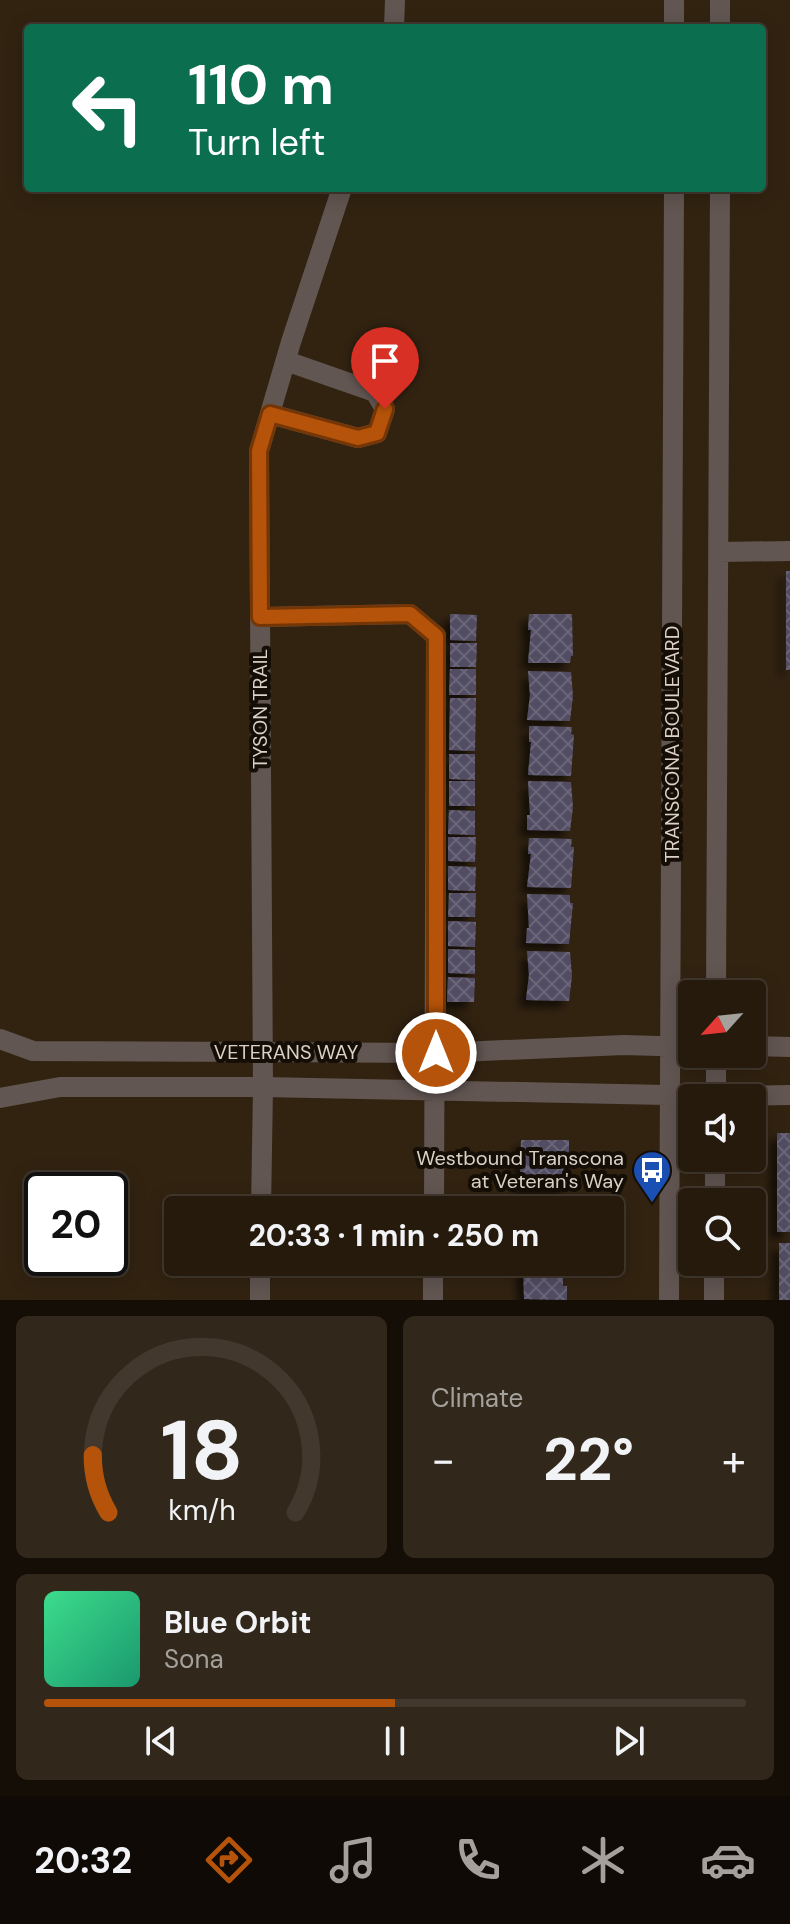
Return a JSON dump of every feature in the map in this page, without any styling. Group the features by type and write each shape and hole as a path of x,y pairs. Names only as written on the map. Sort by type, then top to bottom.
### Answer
{"street":[{"path":"394,24 395,0"},
{"path":"674,0 674,24"},
{"path":"720,0 720,24"},
{"name":"TYSON TRAIL","path":"261,1196 259,451 341,192"},
{"name":"TRANSCONA BOULEVARD","path":"669,1300 674,192"},
{"path":"716,980 720,192"},
{"path":"270,414 358,438 377,433 385,409 375,392 286,361"},
{"path":"719,552 790,551"},
{"path":"260,617 410,614 436,636 434,1196"},
{"name":"VETERANS WAY","path":"0,1039 33,1051 436,1053 624,1045 678,1047"},
{"path":"766,1046 790,1047"},
{"name":"VETERANS WAY","path":"0,1098 60,1087 263,1087 678,1096"},
{"name":"VETERANS WAY","path":"766,1096 790,1095"},
{"path":"260,1276 260,1300"},
{"path":"433,1276 433,1300"},
{"path":"714,1276 714,1300"}],"building":[{"path":"786,571 790,571 790,670 786,670"},
{"path":"450,614 477,615 476,641 450,640"},
{"path":"529,614 572,614 573,656 570,663 528,663"},
{"path":"450,643 477,643 476,667 450,667"},
{"path":"450,669 476,669 476,695 449,695"},
{"path":"528,671 571,672 573,696 570,721 527,720 530,695"},
{"path":"450,698 476,698 475,751 449,750"},
{"path":"529,726 572,727 571,776 528,775"},
{"path":"449,754 475,754 475,780 449,779"},
{"path":"449,781 475,781 475,806 449,806"},
{"path":"528,781 571,782 573,807 570,831 527,830 527,815 530,815"},
{"path":"449,810 475,811 475,835 448,834"},
{"path":"448,837 476,837 475,862 448,861"},
{"path":"529,838 572,839 571,888 527,887 531,854 528,854"},
{"path":"448,866 476,867 475,891 448,890"},
{"path":"449,893 476,893 475,917 448,917"},
{"path":"527,894 570,895 570,903 573,903 569,944 526,943 529,928"},
{"path":"448,921 476,922 475,947 448,946"},
{"path":"448,949 475,950 475,974 448,973"},
{"path":"527,951 570,952 572,976 569,1001 526,1000 529,975"},
{"path":"448,977 475,978 474,1002 447,1002"},
{"path":"777,1133 790,1133 790,1232 777,1232"},
{"path":"521,1140 569,1140 569,1154 565,1154 565,1176 569,1176 569,1188 520,1187"},
{"path":"779,1243 790,1243 790,1300 779,1300"},
{"path":"523,1276 563,1276 567,1300 524,1299"}],"place":[{"name":"Westbound Transcona at Veteran's Way","path":"652,1204"}],"route":[{"path":"385,409 377,433 358,438 270,414 259,451 260,617 410,614 436,636 436,1053"}]}
